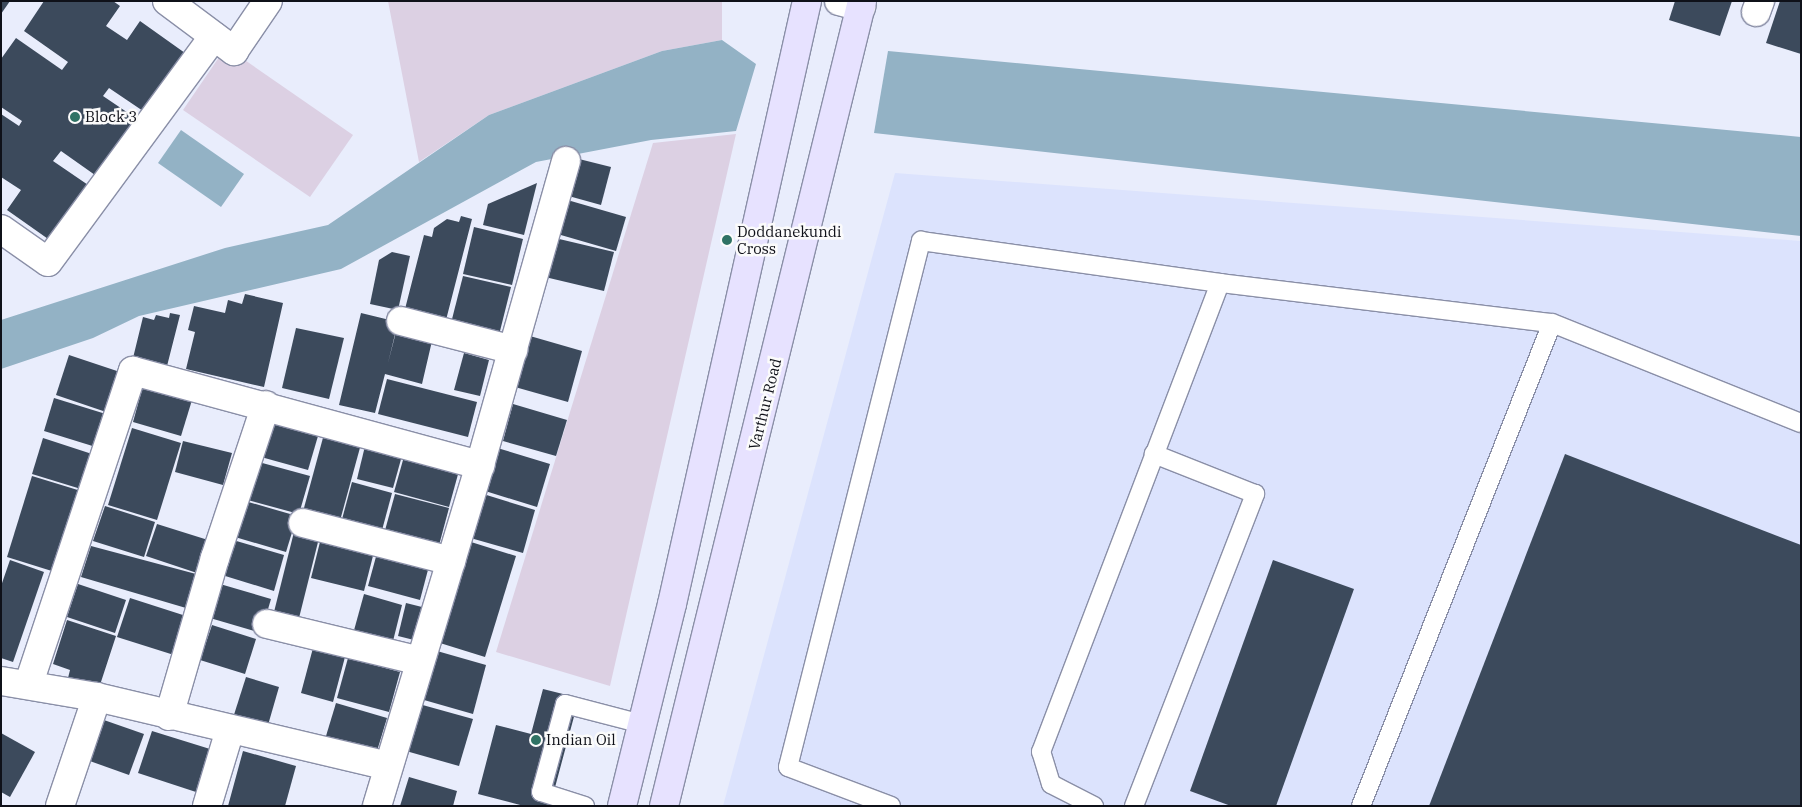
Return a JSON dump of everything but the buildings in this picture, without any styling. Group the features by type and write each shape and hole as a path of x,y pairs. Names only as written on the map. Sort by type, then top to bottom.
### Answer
{"main road":[{"path":"622,806 792,80 807,1"},
{"name":"Varthur Road","path":"664,806 854,3"}],"street":[{"path":"167,1 234,50 268,1"},
{"path":"1,229 48,262 214,36"},
{"path":"377,806 480,465 566,161"},
{"path":"401,322 513,350"},
{"path":"29,683 133,371 266,405 480,465"},
{"path":"169,716 214,558 266,405"},
{"path":"303,523 451,562"},
{"path":"267,624 420,661"},
{"path":"1,681 29,683 97,697 169,716 388,766"},
{"path":"60,806 97,697"},
{"path":"206,806 230,730"}],"lane":[{"path":"891,806 788,767 921,241 1220,283 1552,323 1801,423"},
{"path":"1094,806 1051,784 1041,752 1220,283"},
{"path":"1361,806 1552,323"},
{"path":"1134,806 1255,494 1154,454"},
{"path":"585,806 541,792 565,704 642,724"}],"shaded area":[{"path":"388,1 722,1 722,40 662,51 489,115 419,162"},
{"path":"722,40 756,64 736,131 651,140 536,162 341,269 139,316 93,338 1,369 1,320 225,248 328,225 489,115 662,51"},
{"path":"226,47 353,135 310,197 183,110"},
{"path":"888,51 1801,137 1801,236 874,133"},
{"path":"181,130 244,174 221,207 158,163"},
{"path":"736,134 610,686 496,652 653,143"},
{"path":"895,173 1801,241 1801,806 723,806"}],"place":[{"name":"Block 3","path":"75,117"},
{"name":"Doddanekundi Cross","path":"727,240"},
{"name":"Indian Oil","path":"536,740"}]}
